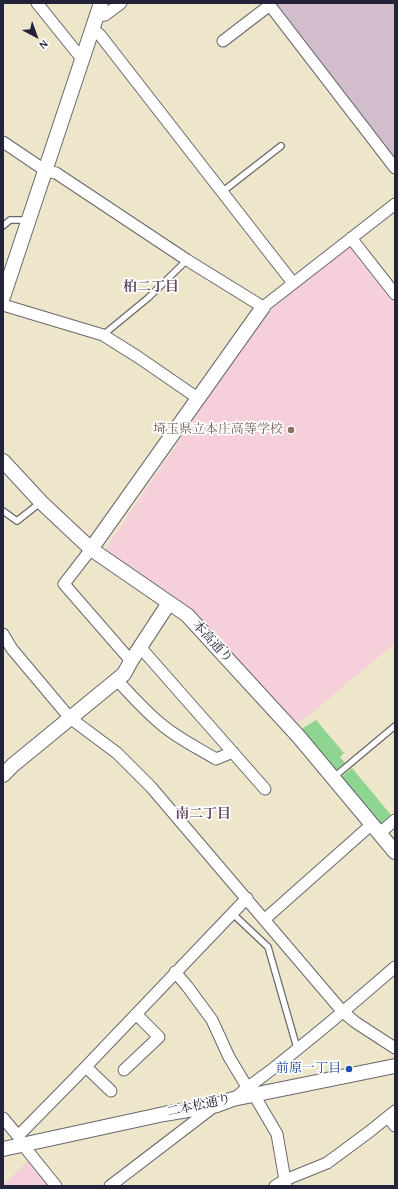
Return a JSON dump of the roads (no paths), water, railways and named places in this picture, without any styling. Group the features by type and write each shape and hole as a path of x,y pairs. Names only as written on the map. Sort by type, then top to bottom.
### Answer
{"street":[{"path":"37,3 73,50 82,59"},
{"path":"97,16 105,15 121,3"},
{"path":"223,41 269,4 395,168"},
{"path":"3,297 97,16"},
{"path":"97,16 100,35 294,283"},
{"path":"3,142 46,171 56,173 186,260 263,307"},
{"path":"131,660 64,584 91,550 263,307 395,204"},
{"path":"351,238 395,294"},
{"path":"3,305 103,335 138,357 198,400"},
{"name":"本高通り","path":"3,461 41,502 91,550 187,615 299,736 395,852"},
{"path":"3,775 13,765 124,674 131,660 169,603"},
{"path":"3,634 12,649 70,718 117,754 151,787 342,1011 355,1022 395,1048"},
{"path":"140,647 265,789"},
{"path":"117,680 162,725 180,738 216,759 233,752"},
{"path":"265,919 376,828 395,820"},
{"path":"3,1155 21,1140 86,1067 247,898"},
{"path":"250,1091 274,1067 342,1011 353,1004 395,967"},
{"path":"176,972 212,1020 230,1057 277,1134 285,1183"},
{"path":"124,1070 159,1037 136,1014"},
{"name":"二本松通り","path":"3,1150 21,1140 217,1105 250,1091 395,1066"},
{"path":"86,1067 111,1091"},
{"path":"110,1186 217,1105"},
{"path":"275,1186 285,1183 326,1163 392,1114 395,1126"},
{"path":"3,1118 56,1186"}],"lane":[{"path":"222,192 281,146"},
{"path":"3,226 10,220 30,220"},
{"path":"103,335 148,298 186,260"},
{"path":"3,511 17,521 41,502"},
{"path":"333,778 395,726"},
{"path":"233,914 268,948 297,1048"}],"place":[{"name":"埼玉県立本庄高等学校","path":"291,430"},
{"name":"前原一丁目","path":"349,1069"}],"district":[{"name":"柏二丁目","path":"151,287"},
{"name":"南二丁目","path":"203,814"}]}
